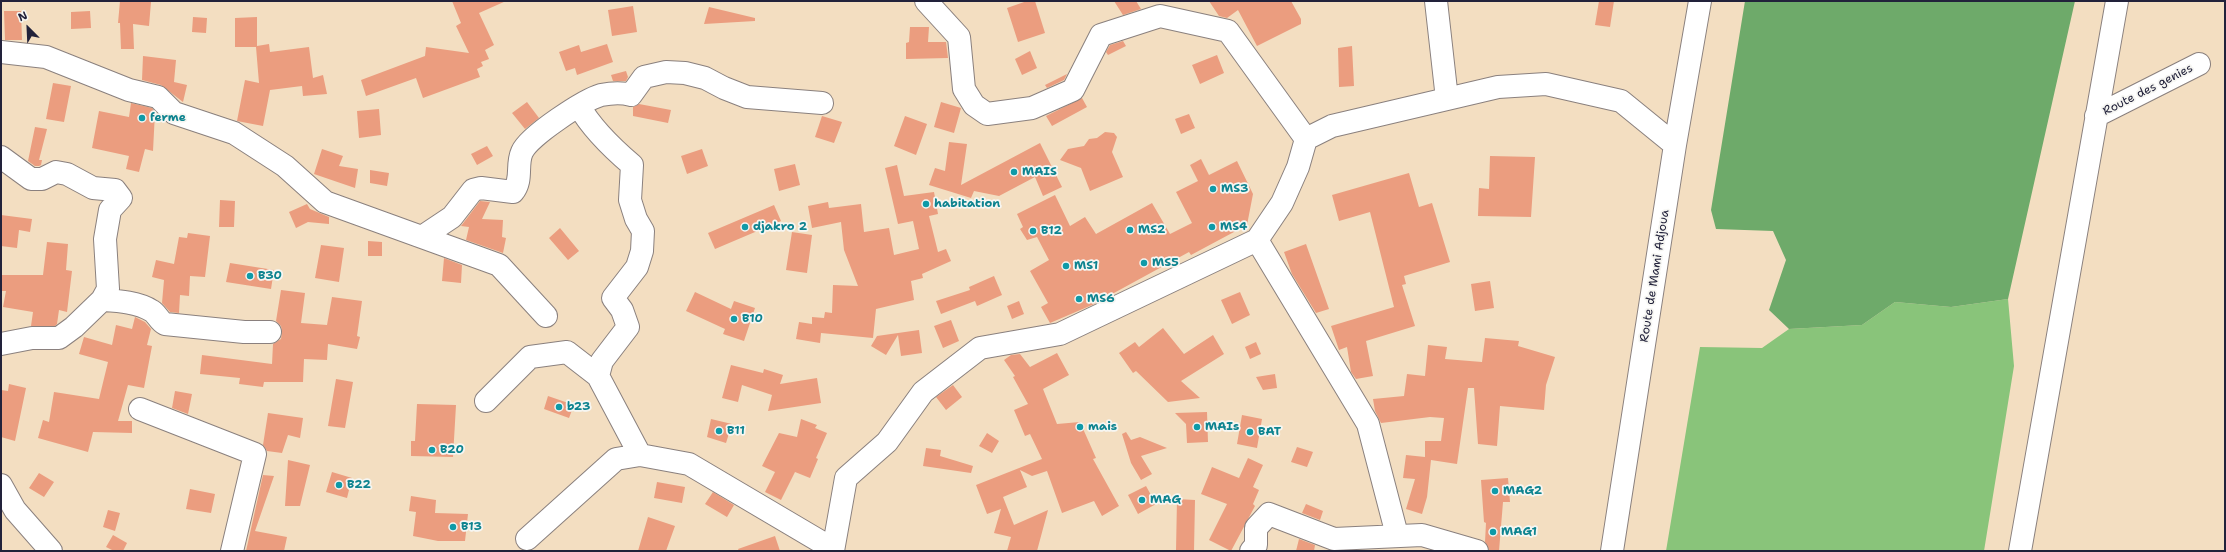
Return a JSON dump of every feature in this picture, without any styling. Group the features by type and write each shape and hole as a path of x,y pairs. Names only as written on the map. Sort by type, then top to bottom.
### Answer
{"street":[{"path":"926,1 959,37 964,89 974,106 987,114 1032,108 1073,90 1101,35 1160,16 1228,31 1306,139"},
{"path":"1436,1 1447,99"},
{"name":"Route de Mami Adjoua","path":"1612,551 1675,145 1700,1"},
{"path":"2020,551 2116,1"},
{"path":"1,52 46,57 128,90 158,97 174,113 234,133 285,166 325,202 499,265 546,316"},
{"name":"Route des genies","path":"2096,116 2199,64"},
{"path":"422,237 452,217 473,190 481,188 513,192 518,186 522,152 537,134 579,106 600,96 620,92 631,95 644,77 666,72 705,78 747,98 822,103"},
{"path":"527,539 616,459 640,455 689,464 833,550 846,478 887,442 923,392 980,348 1060,334 1257,240 1282,203 1298,167 1306,139 1332,126 1498,87 1546,84 1621,101 1675,145"},
{"path":"579,106 586,119 613,149 632,165 630,200 636,219 643,230 642,251 637,267 613,298 622,310 628,327 602,361 598,376"},
{"path":"1,157 31,180 42,179 56,172 67,174 93,188 115,190 121,198 110,210 105,239 108,289 102,300 74,327 59,338 32,338 1,344"},
{"path":"1257,240 1368,424 1398,535"},
{"path":"102,300 123,301 144,307 153,311 165,324 244,332 270,332"},
{"path":"486,401 530,357 567,352 598,376 640,455"},
{"path":"140,409 255,454 232,551"},
{"path":"1,485 15,510 51,551"},
{"path":"1251,551 1256,545 1256,528 1269,514 1334,540 1398,535 1422,535 1478,551"}],"green space":[{"path":"1745,1 2075,1 2008,299 1951,307 1895,302 1862,325 1789,329 1769,310 1786,260 1773,231 1716,229 1711,210"},
{"path":"2008,299 2014,366 1984,551 1666,551 1700,347 1762,348 1789,329 1862,325 1895,302 1951,307"}],"building":[{"path":"120,1 151,2 149,26 133,24 134,49 121,49 120,23 118,23"},
{"path":"452,1 506,1 479,13 494,45 485,50 489,59 481,62 483,66 477,69 480,77 423,98 416,78 366,96 361,80 425,56 426,47 469,53 456,26 461,23"},
{"path":"1027,1 1035,1 1045,33 1018,42 1007,8"},
{"path":"1114,1 1136,1 1141,9 1123,15"},
{"path":"1209,1 1291,1 1301,19 1301,24 1257,46 1238,10 1227,18 1219,16"},
{"path":"1599,1 1614,1 1610,27 1595,25"},
{"path":"633,6 637,32 612,36 608,10"},
{"path":"709,7 755,18 755,21 704,24"},
{"path":"4,11 21,11 22,40 5,40"},
{"path":"90,11 91,28 71,29 71,12"},
{"path":"193,17 207,18 206,33 192,32"},
{"path":"257,17 257,46 269,44 270,52 309,47 313,78 323,75 327,94 303,96 302,86 270,90 263,126 237,121 245,80 259,83 256,47 235,47 235,18"},
{"path":"910,27 929,27 928,42 946,42 948,58 906,59 906,43 909,42"},
{"path":"1123,41 1126,46 1108,55 1106,52 1110,45"},
{"path":"607,44 613,62 577,75 575,68 566,71 559,52 579,45 581,52"},
{"path":"1352,46 1354,86 1339,87 1338,48"},
{"path":"1030,51 1037,68 1022,75 1015,59"},
{"path":"1217,55 1224,73 1200,84 1192,65"},
{"path":"143,56 176,60 174,82 187,85 183,102 161,85 142,80"},
{"path":"626,71 628,77 626,81 613,81 611,75"},
{"path":"1067,74 1064,80 1047,88 1045,85"},
{"path":"53,83 71,86 64,122 46,119"},
{"path":"1082,98 1087,107 1052,126 1046,116"},
{"path":"527,102 539,118 525,129 512,113"},
{"path":"941,102 961,108 954,133 934,127"},
{"path":"131,103 152,108 155,112 153,151 145,149 139,172 126,169 129,156 92,148 99,111 129,117"},
{"path":"639,104 671,110 668,123 633,116 633,107"},
{"path":"379,109 381,135 359,138 357,111"},
{"path":"1189,114 1195,128 1181,134 1175,119"},
{"path":"822,116 842,122 834,143 815,137"},
{"path":"905,116 927,124 916,155 894,146"},
{"path":"35,127 47,129 39,160 42,160 41,165 39,166 35,166 28,161"},
{"path":"1105,132 1114,133 1117,137 1112,152 1123,177 1090,191 1081,168 1060,160 1068,149 1084,146 1089,139 1097,138"},
{"path":"949,142 967,144 961,185 1040,143 1062,187 1043,196 1035,177 999,196 974,191 971,198 929,185 935,168 945,171"},
{"path":"487,146 493,156 477,165 471,154"},
{"path":"322,149 343,156 339,166 358,169 355,188 314,174"},
{"path":"702,149 708,166 687,174 681,156"},
{"path":"1490,156 1535,157 1531,217 1478,216 1479,188 1489,189"},
{"path":"1201,159 1209,175 1237,161 1253,194 1247,225 1191,255 1189,252 1092,305 1050,323 1041,307 1048,303 1030,271 1049,260 1037,237 1027,240 1020,229 1023,227 1017,214 1055,195 1070,226 1085,217 1096,234 1152,203 1170,234 1192,223 1176,192 1198,181 1190,165"},
{"path":"795,164 800,185 779,191 774,169"},
{"path":"897,165 904,196 934,192 938,214 929,216 938,252 946,249 951,261 922,274 923,278 911,281 914,300 876,309 873,338 821,333 820,343 796,339 799,322 812,324 812,317 824,318 825,312 832,313 833,285 858,286 844,250 841,222 812,228 808,206 828,202 829,208 861,204 864,232 889,228 894,255 919,249 913,221 898,224 885,168"},
{"path":"370,170 389,173 387,186 370,183"},
{"path":"1409,173 1419,207 1432,203 1450,262 1404,276 1406,284 1402,285 1415,326 1366,341 1373,376 1356,379 1351,372 1347,347 1339,350 1331,326 1394,307 1370,212 1339,221 1332,195"},
{"path":"220,200 235,201 234,227 219,227"},
{"path":"480,201 490,202 482,219 503,220 502,237 506,238 503,253 466,240 469,227 461,226"},
{"path":"307,204 310,209 329,217 329,224 308,222 296,228 289,212"},
{"name":"djakro 2","path":"774,205 781,221 715,249 708,233"},
{"path":"1,215 32,219 30,232 19,230 17,248 1,246"},
{"path":"560,228 579,251 568,260 549,238"},
{"path":"792,232 812,235 807,273 786,270"},
{"path":"188,233 210,236 205,277 190,276 189,296 180,295 179,313 170,312 162,303 164,280 152,277 156,260 174,264 179,237 187,238"},
{"path":"368,241 382,242 382,256 368,256"},
{"path":"47,242 68,244 66,270 72,271 67,312 59,310 57,324 55,326 31,326 33,312 3,307 6,291 1,291 1,275 43,275"},
{"path":"1306,244 1329,309 1316,313 1292,274 1284,252"},
{"path":"321,245 344,248 339,282 315,278"},
{"path":"444,258 462,265 461,283 442,281"},
{"name":"B30","path":"230,263 274,270 271,289 226,282"},
{"path":"994,276 1002,295 977,306 975,301 941,314 936,301 970,290 969,287"},
{"path":"1490,281 1494,308 1475,311 1471,284"},
{"path":"281,290 305,293 301,323 327,325 332,297 362,301 357,336 360,337 357,349 328,344 327,360 304,359 303,382 264,382 263,387 239,384 240,378 200,374 202,355 272,364 273,344 281,339 282,332 281,326 276,321"},
{"path":"695,292 731,309 734,301 755,308 744,341 723,334 725,329 686,311"},
{"path":"1240,292 1250,315 1232,324 1221,300"},
{"path":"1019,301 1024,314 1012,319 1007,306"},
{"path":"135,317 145,322 151,329 147,345 152,346 144,388 128,385 118,421 132,421 132,433 93,432 88,452 38,438 43,420 49,422 54,392 99,399 108,362 79,354 84,337 112,345 116,325 132,329"},
{"path":"951,320 959,341 943,348 934,326"},
{"path":"1163,328 1184,354 1213,335 1224,354 1181,381 1200,398 1168,402 1136,371 1133,373 1119,353 1135,342 1139,347"},
{"path":"919,330 922,353 901,356 898,335 886,355 871,346 877,336"},
{"path":"1485,338 1519,341 1518,346 1555,357 1546,385 1544,410 1500,406 1497,446 1478,444 1474,388 1468,388 1457,464 1431,460 1427,497 1422,514 1406,509 1415,479 1403,478 1406,455 1425,457 1425,441 1441,441 1444,418 1430,417 1381,423 1375,411 1373,399 1404,396 1407,374 1425,376 1428,345 1447,347 1445,359 1482,362"},
{"path":"1256,342 1261,354 1250,359 1245,347"},
{"path":"1057,353 1069,375 1043,389 1057,424 1080,422 1096,458 1093,459 1119,506 1102,516 1094,501 1062,513 1047,471 1032,476 1020,470 1027,487 1003,497 1014,525 1048,510 1037,551 1007,551 1011,537 994,533 1001,509 987,514 976,485 1042,459 1030,434 1025,436 1014,410 1028,404 1013,377 1015,376 1004,360 1011,355 1020,354 1030,367"},
{"path":"731,365 763,373 764,369 783,375 780,384 817,378 821,403 768,411 772,395 742,385 738,402 722,398"},
{"path":"1275,374 1277,388 1263,390 1256,377"},
{"path":"336,379 353,382 345,428 328,426"},
{"path":"9,384 26,388 15,441 1,437 1,390 8,391"},
{"path":"953,385 962,397 946,410 936,397"},
{"path":"175,391 192,394 188,414 172,408"},
{"name":"b23","path":"548,396 574,405 569,418 544,409"},
{"path":"417,404 456,405 453,457 411,456 411,441 415,441"},
{"name":"MAIs","path":"1207,412 1208,442 1187,443 1186,424 1175,413"},
{"path":"268,413 303,418 300,438 288,435 282,453 267,451 263,445"},
{"name":"BAT","path":"1242,415 1262,419 1257,448 1237,444"},
{"name":"B11","path":"711,419 732,424 726,443 707,437"},
{"path":"801,419 817,425 815,428 827,433 816,458 818,459 810,478 795,472 781,500 765,492 775,472 762,466 779,433 797,437"},
{"path":"1126,432 1131,440 1140,437 1167,448 1141,456 1152,474 1141,480 1131,463 1122,434"},
{"path":"987,433 999,441 992,453 979,446"},
{"path":"1297,447 1313,452 1307,467 1291,462"},
{"path":"926,448 941,450 940,456 973,466 971,473 923,466"},
{"path":"1248,458 1263,465 1253,487 1259,490 1253,504 1255,506 1231,551 1209,540 1227,504 1201,494 1212,467 1239,478"},
{"path":"288,460 310,465 300,506 285,506"},
{"name":"B22","path":"332,472 352,478 347,498 326,492"},
{"path":"39,473 54,482 44,497 29,488"},
{"path":"263,475 274,476 255,531 287,537 284,551 246,551"},
{"path":"1508,478 1510,502 1503,502 1499,551 1489,550 1485,542 1486,523 1484,522 1481,480"},
{"path":"657,482 685,487 682,503 654,498"},
{"name":"MAG","path":"1146,486 1156,504 1138,514 1128,495"},
{"path":"190,489 215,494 211,513 186,509"},
{"path":"713,492 734,505 727,517 705,504"},
{"path":"411,496 436,500 435,513 468,514 465,541 438,541 413,536 416,512 409,511"},
{"path":"1177,499 1195,500 1194,551 1176,551"},
{"path":"1306,504 1323,511 1320,520 1302,513"},
{"path":"108,510 120,513 115,531 103,527"},
{"path":"648,517 675,526 666,551 638,551"},
{"path":"113,535 127,543 123,551 114,551 106,547"},
{"path":"775,536 780,551 739,551 738,549"},
{"path":"1299,539 1315,545 1314,551 1296,551"}],"place":[{"name":"ferme","path":"142,118"},
{"name":"MAIS","path":"1014,172"},
{"name":"MS3","path":"1213,189"},
{"name":"habitation","path":"926,204"},
{"name":"djakro 2","path":"745,227"},
{"name":"MS4","path":"1212,227"},
{"name":"MS2","path":"1130,230"},
{"name":"B12","path":"1033,231"},
{"name":"MS5","path":"1144,263"},
{"name":"MS1","path":"1066,266"},
{"name":"B30","path":"250,276"},
{"name":"MS6","path":"1079,299"},
{"name":"B10","path":"734,319"},
{"name":"b23","path":"559,407"},
{"name":"mais","path":"1080,427"},
{"name":"MAIs","path":"1197,427"},
{"name":"B11","path":"719,431"},
{"name":"BAT","path":"1250,432"},
{"name":"B20","path":"432,450"},
{"name":"B22","path":"339,485"},
{"name":"MAG2","path":"1495,491"},
{"name":"MAG","path":"1142,500"},
{"name":"B13","path":"453,527"},
{"name":"MAG1","path":"1493,532"}]}
